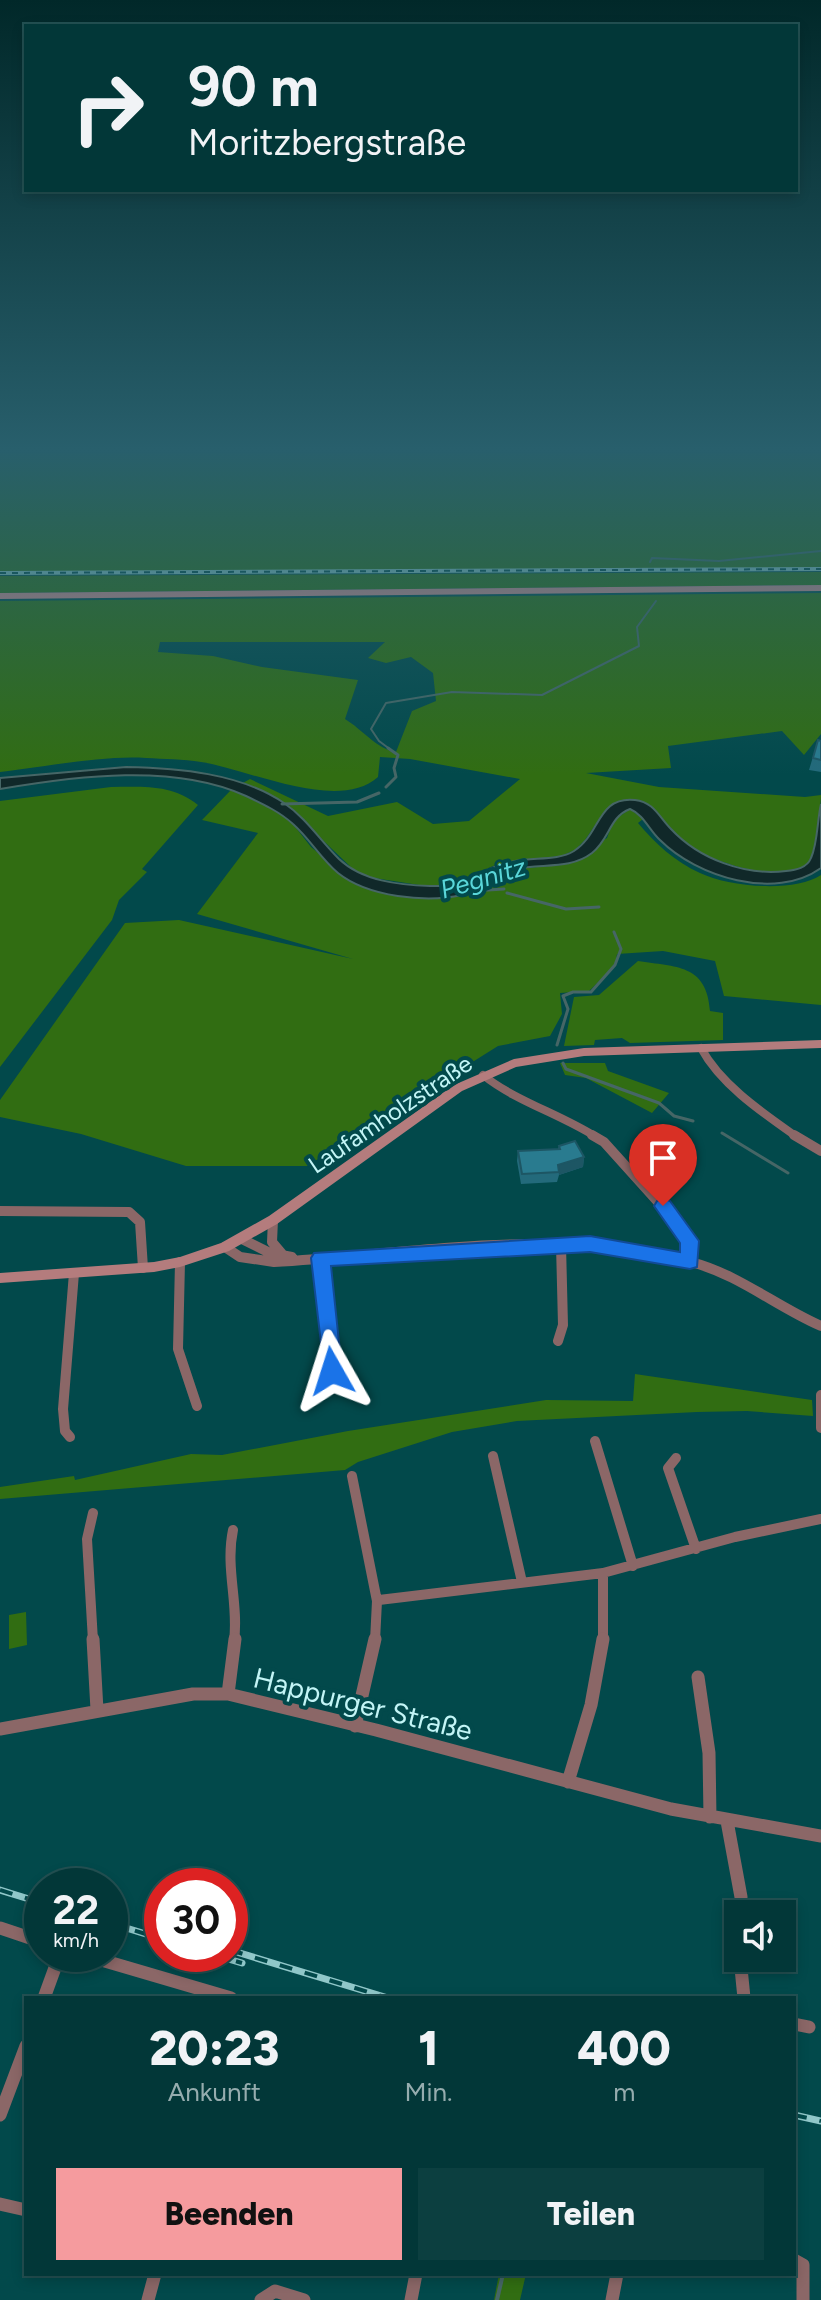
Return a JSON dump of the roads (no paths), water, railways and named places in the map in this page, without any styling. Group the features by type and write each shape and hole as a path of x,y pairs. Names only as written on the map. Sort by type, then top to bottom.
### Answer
{"main road":[{"path":"0,596 821,588"},
{"name":"Laufamholzstraße","path":"0,1278 143,1268 180,1262 225,1247 273,1220 448,1095 483,1075 522,1061 562,1054 821,1044"}],"street":[{"path":"701,1048 705,1059 721,1077 821,1151"},
{"path":"483,1075 494,1084 578,1124 604,1142 685,1232 690,1241 690,1261"},
{"path":"0,1211 129,1212 140,1222 143,1268"},
{"path":"273,1220 272,1242 283,1255"},
{"path":"242,1239 262,1250 299,1259"},
{"path":"225,1247 236,1255 266,1262 590,1244 690,1261 734,1278 785,1309 821,1326"},
{"path":"558,1341 563,1325 561,1245"},
{"path":"321,1258 332,1371"},
{"path":"180,1262 178,1349 197,1406"},
{"path":"70,1437 65,1431 63,1409 74,1273"},
{"path":"821,1395 821,1428"},
{"path":"595,1441 633,1566"},
{"path":"493,1456 522,1582"},
{"path":"676,1458 668,1468 696,1549"},
{"path":"352,1476 373,1587 379,1600 355,1726"},
{"path":"93,1513 87,1539 97,1710"},
{"path":"379,1600 603,1573 821,1519"},
{"path":"228,1694 236,1627 228,1554 233,1530"},
{"path":"568,1782 595,1696 606,1593 603,1573"},
{"path":"698,1677 711,1768 710,1817"},
{"name":"Happurger Straße","path":"0,1729 193,1694 228,1694 710,1817 821,1836"},
{"path":"727,1821 741,1900"},
{"path":"0,1928 24,1936"},
{"path":"128,1968 224,1996"},
{"path":"45,1996 53,1972"},
{"path":"741,1972 744,1996"},
{"path":"0,2115 24,2051"},
{"path":"0,2204 24,2210"},
{"path":"798,2262 803,2300"},
{"path":"148,2300 154,2276"},
{"path":"411,2300 416,2276"},
{"path":"612,2300 617,2276"},
{"path":"261,2300 275,2291 304,2300"}],"water":[{"name":"Pegnitz","path":"126,767 208,774 267,793 299,815 348,866 370,877 394,883 441,886 504,864 568,854 583,844 606,810 623,800 647,804 682,840 709,857 739,868 770,872 797,869 809,861 815,845 821,804 821,868 802,878 782,883 737,880 715,874 676,853 630,809 618,817 592,853 574,862 508,871 462,895 415,898 381,893 350,881 338,873 283,816 246,796 218,786 188,779 125,775 0,789 0,778"}],"waterway":[{"path":"704,560 726,560"},
{"path":"391,750 379,741 371,729 386,703 452,692 542,695 639,646 637,627 656,601"},
{"path":"386,787 396,777 394,768 398,755 388,748"},
{"path":"282,804 357,802 379,793"},
{"name":"Pegnitz","path":"472,891 504,889"},
{"name":"Pegnitz","path":"507,893 566,909 599,907"},
{"path":"557,1045 568,1009 563,996 573,992 591,992 615,965 621,949 614,932"},
{"path":"563,1063 566,1069 659,1103 674,1116 693,1121"},
{"path":"722,1133 788,1173"},
{"path":"497,2300 503,2276"}],"railway":[{"path":"0,573 821,569"},
{"path":"0,1890 24,1897"},
{"path":"128,1929 144,1933"},
{"path":"248,1955 381,1996"},
{"path":"796,2115 821,2121"}]}
